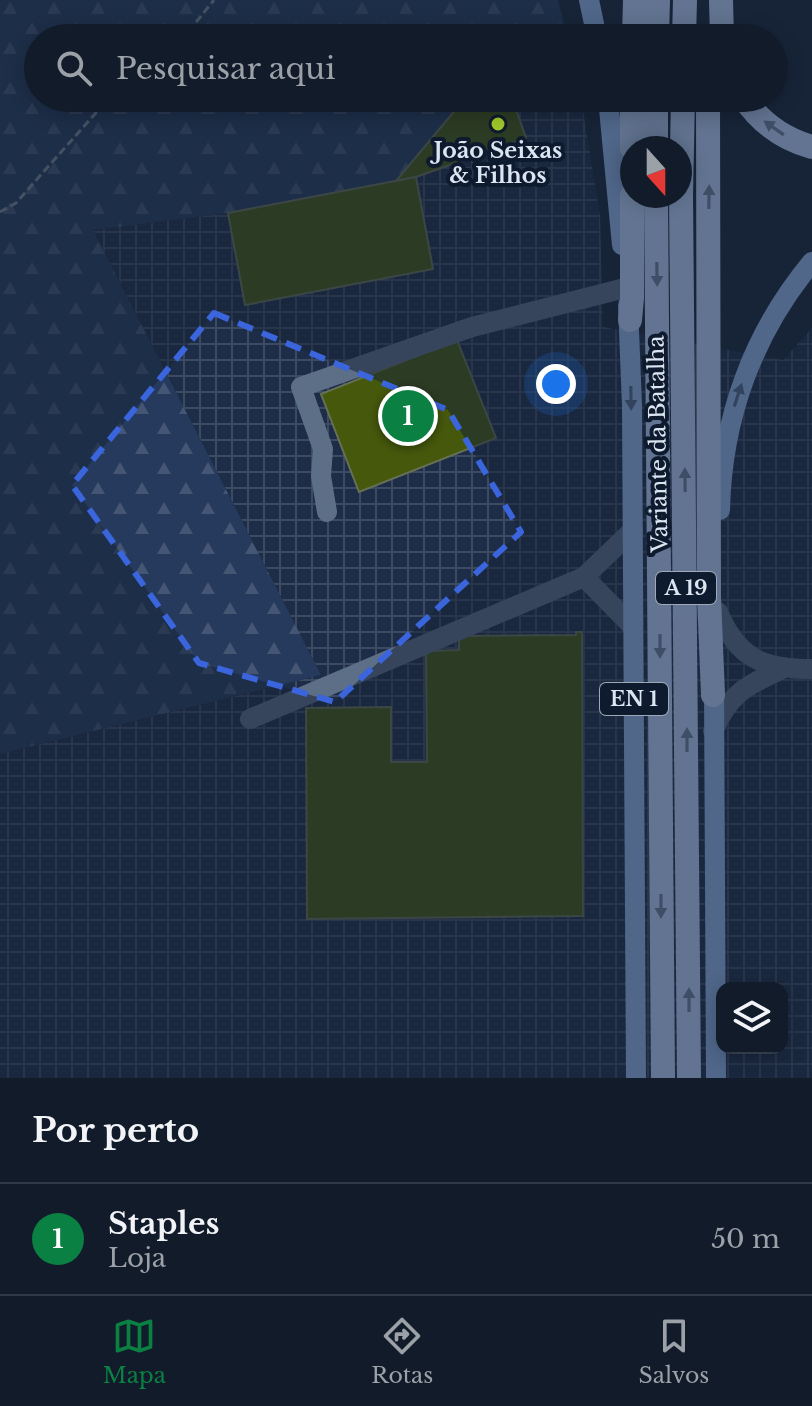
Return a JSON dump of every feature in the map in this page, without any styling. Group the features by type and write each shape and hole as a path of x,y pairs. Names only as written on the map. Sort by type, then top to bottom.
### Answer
{"highway":[{"path":"634,24 635,0"},
{"path":"657,24 658,0"},
{"path":"684,24 685,0"},
{"path":"708,24 709,0"},
{"path":"721,0 722,24"},
{"path":"632,112 632,136"},
{"path":"656,112 656,136"},
{"name":"Variante da Batalha","path":"683,112 689,1078"},
{"path":"708,112 709,597 713,695"},
{"path":"755,112 776,131 812,147"},
{"path":"630,320 632,208"},
{"name":"Variante da Batalha","path":"656,208 663,1078"}],"main road":[{"path":"589,0 594,24"},
{"name":"EN 1","path":"609,112 630,320 636,1078"},
{"path":"716,1078 713,695 723,457 737,398 751,358 770,322 812,262"}],"street":[{"path":"327,512 321,476 323,449 301,387 472,327 625,288"},
{"path":"250,719 584,577 633,530"},
{"path":"584,577 633,627"},
{"path":"718,612 728,636 745,652 782,669 812,669"},
{"path":"713,731 731,699 744,687 782,669"}],"path":[{"path":"194,24 214,0"},
{"path":"0,212 16,203 97,112"}],"highlighted area":[{"path":"214,313 448,410 521,532 335,702 199,663 72,485"}],"shaded area":[{"path":"454,112 583,112 600,216 603,327 783,360 812,328 812,1078 0,1078 0,754 321,675 93,230 228,213 396,181"}],"green space":[{"path":"0,0 558,0 564,24 24,24 24,112 454,112 396,181 228,213 93,230 321,675 0,754"}],"building":[{"path":"454,112 517,112 526,138 416,177 396,181"},
{"path":"416,177 433,269 245,305 228,213"},
{"path":"457,340 496,438 359,492 321,394"},
{"path":"576,632 582,632 583,916 307,919 306,708 391,707 391,762 427,762 426,651 459,650 459,636 576,635"}],"place":[{"name":"João Seixas & Filhos","path":"498,124"},
{"name":"Staples","path":"408,416"}]}
